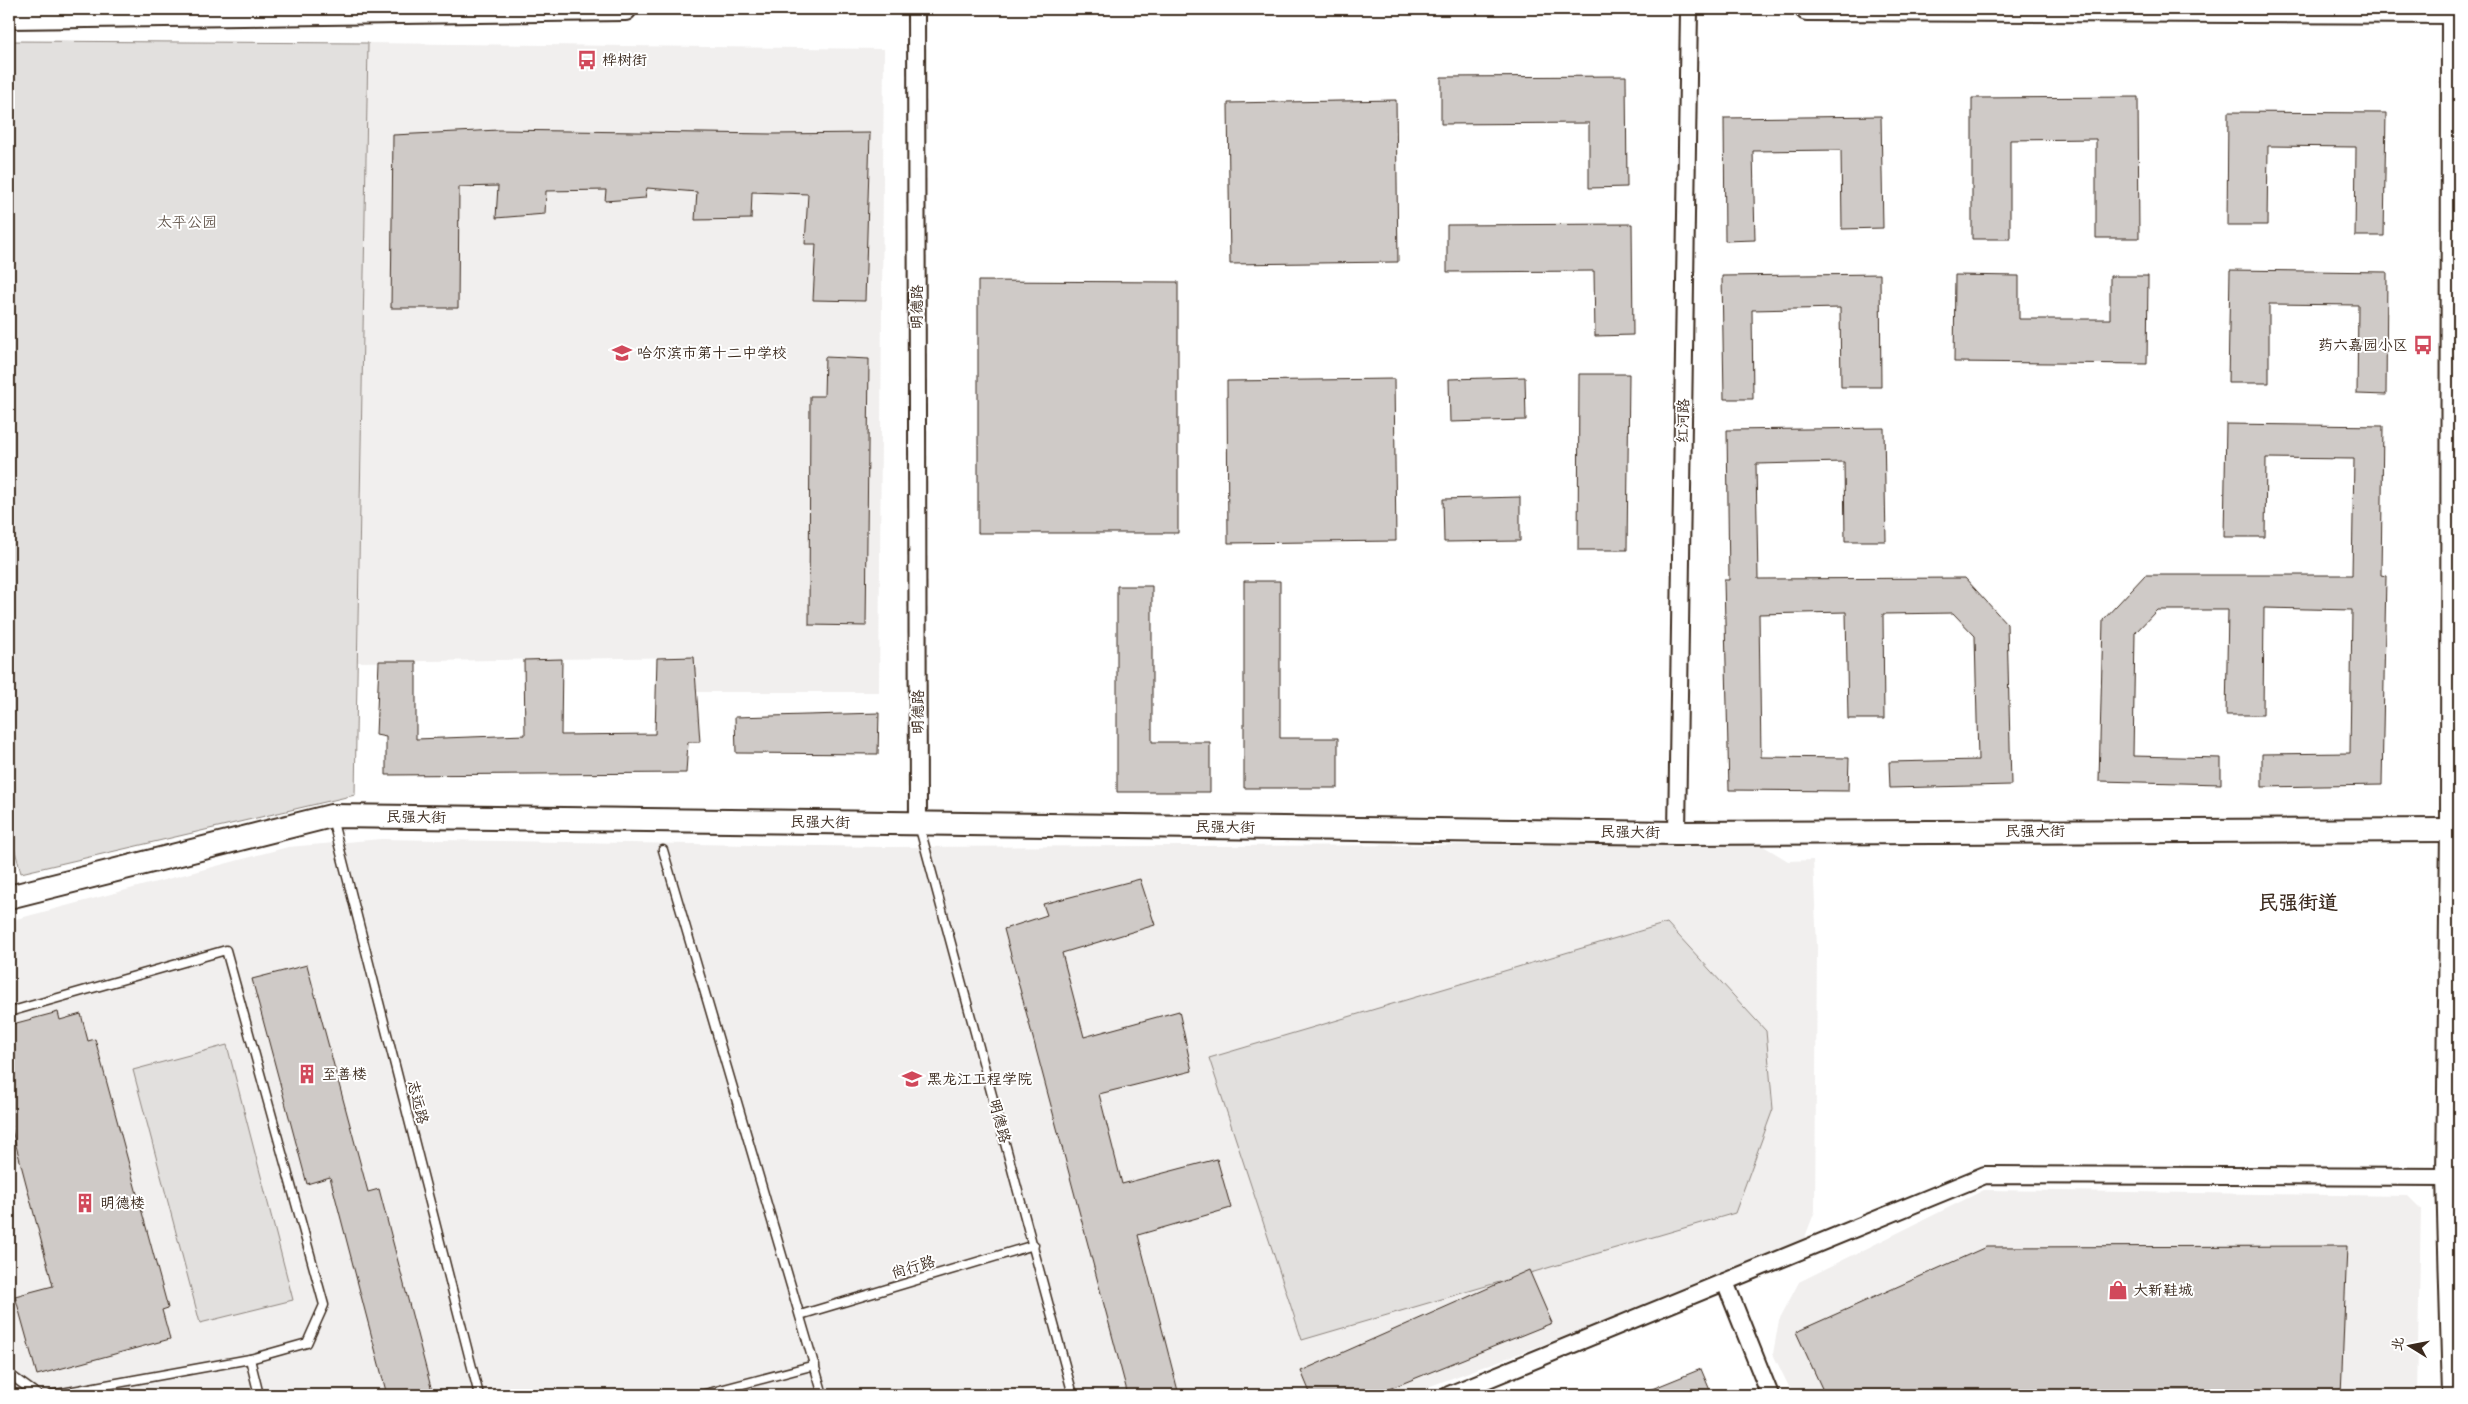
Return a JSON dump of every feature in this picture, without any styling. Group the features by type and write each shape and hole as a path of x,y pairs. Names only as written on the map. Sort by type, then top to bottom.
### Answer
{"street":[{"path":"9,17 307,11 625,9"},
{"name":"明德路","path":"916,9 918,823"},
{"name":"红河路","path":"1677,833 1689,9"},
{"path":"1807,9 2455,11 2452,830 2448,1177 2454,1395"},
{"name":"民强大街","path":"9,897 331,816 1677,833 2452,830"},
{"path":"1449,1395 1986,1175 2448,1177"},
{"path":"1725,1282 1770,1395"}],"lane":[{"name":"志远路","path":"331,816 479,1395"},
{"name":"明德路","path":"918,823 1034,1245 1073,1395"},
{"path":"663,850 823,1395"},
{"path":"9,1012 226,950 324,1305 307,1343 250,1358 51,1395"},
{"name":"尚行路","path":"800,1316 1034,1245"},
{"path":"250,1358 259,1395"},
{"path":"701,1395 814,1366"},
{"path":"9,1374 38,1395"}],"shaded area":[{"name":"哈尔滨市第十二中学校","path":"368,43 884,49 879,692 694,692 694,657 358,662"},
{"name":"黑龙江工程学院","path":"381,839 884,847 1760,844 1788,861 1813,860 1817,947 1815,1211 1800,1250 1406,1395 9,1395 9,921 288,847"},
{"name":"大新鞋城","path":"1984,1190 2408,1196 2421,1209 2417,1395 1793,1395 1773,1354 1779,1320 1799,1282"}],"green space":[{"name":"太平公园","path":"9,41 368,43 355,795 21,873 9,829"},
{"path":"1667,923 1766,1031 1773,1109 1735,1213 1302,1340 1209,1058"},
{"path":"227,1045 293,1300 200,1323 133,1070"}],"building":[{"path":"1626,76 1627,187 1589,188 1589,123 1441,124 1441,77"},
{"path":"2138,97 2139,238 2096,238 2096,139 2010,140 2010,239 1972,239 1972,98"},
{"path":"1396,100 1398,262 1230,264 1228,103"},
{"path":"2228,112 2386,113 2384,236 2355,236 2356,147 2268,146 2267,225 2227,225"},
{"path":"1881,116 1883,228 1842,229 1841,150 1753,151 1755,240 1725,241 1724,118"},
{"path":"499,130 771,134 870,133 865,301 813,300 816,244 805,244 808,194 752,192 751,219 695,220 697,192 647,188 645,198 605,201 606,190 546,191 545,214 496,218 498,186 459,187 458,308 391,308 393,135"},
{"path":"1632,224 1633,335 1595,336 1594,271 1447,272 1447,225"},
{"path":"2230,270 2387,272 2386,395 2357,394 2358,305 2269,304 2269,383 2228,383"},
{"path":"1880,274 1881,387 1841,387 1840,308 1752,310 1753,399 1724,399 1722,276"},
{"path":"1955,275 2019,276 2019,319 2110,319 2110,276 2148,276 2147,364 1954,362"},
{"path":"978,281 1178,282 1178,533 978,533"},
{"path":"825,357 869,359 866,626 809,625 810,396 824,396"},
{"path":"1579,374 1629,374 1627,550 1578,550"},
{"path":"1525,377 1526,420 1450,422 1449,379"},
{"path":"1394,379 1396,541 1228,543 1227,381"},
{"path":"2226,424 2383,426 2381,575 2386,576 2382,785 2262,787 2262,754 2350,753 2352,610 2264,608 2263,715 2226,715 2228,610 2157,610 2135,633 2133,756 2221,758 2221,784 2099,781 2103,620 2145,575 2352,575 2354,459 2266,458 2265,537 2224,537"},
{"path":"1884,428 1886,541 1845,541 1844,462 1756,464 1758,579 1965,578 2007,624 2011,785 1890,788 1889,762 1978,760 1975,636 1953,613 1883,614 1884,719 1848,719 1846,612 1759,614 1761,757 1849,758 1848,791 1729,790 1724,580 1729,580 1727,430"},
{"path":"1520,497 1520,541 1444,542 1443,499"},
{"path":"1244,581 1280,581 1280,738 1338,738 1338,788 1244,788"},
{"path":"1117,586 1152,586 1152,742 1210,742 1210,792 1117,792"},
{"path":"694,657 700,742 688,742 686,773 386,775 386,737 376,735 379,661 416,661 416,739 525,735 524,660 562,659 561,735 655,734 657,658"},
{"path":"879,713 878,754 736,753 735,717"},
{"path":"1140,879 1155,925 1062,953 1084,1037 1179,1011 1192,1071 1099,1094 1122,1184 1217,1159 1231,1208 1138,1235 1179,1395 1128,1395 1004,929 1047,915 1043,904"},
{"path":"307,965 368,1192 379,1189 433,1395 387,1395 330,1177 307,1184 252,979"},
{"name":"明德楼","path":"58,1012 60,1020 81,1014 88,1041 95,1039 168,1308 162,1310 170,1339 37,1375 15,1296 53,1286 9,1119 9,1025"},
{"name":"大新鞋城","path":"2347,1246 2341,1395 1825,1395 1796,1332 1986,1247"},
{"path":"1529,1270 1552,1323 1374,1395 1311,1395 1301,1371"},
{"path":"1701,1369 1712,1395 1637,1395"}],"place":[{"name":"桦树街","path":"587,60"},
{"name":"药六嘉园小区","path":"2423,345"},
{"name":"哈尔滨市第十二中学校","path":"622,353"},
{"name":"至善楼","path":"307,1074"},
{"name":"黑龙江工程学院","path":"912,1079"},
{"name":"明德楼","path":"85,1203"},
{"name":"大新鞋城","path":"2118,1290"}],"district":[{"name":"民强街道","path":"2298,902"}]}
